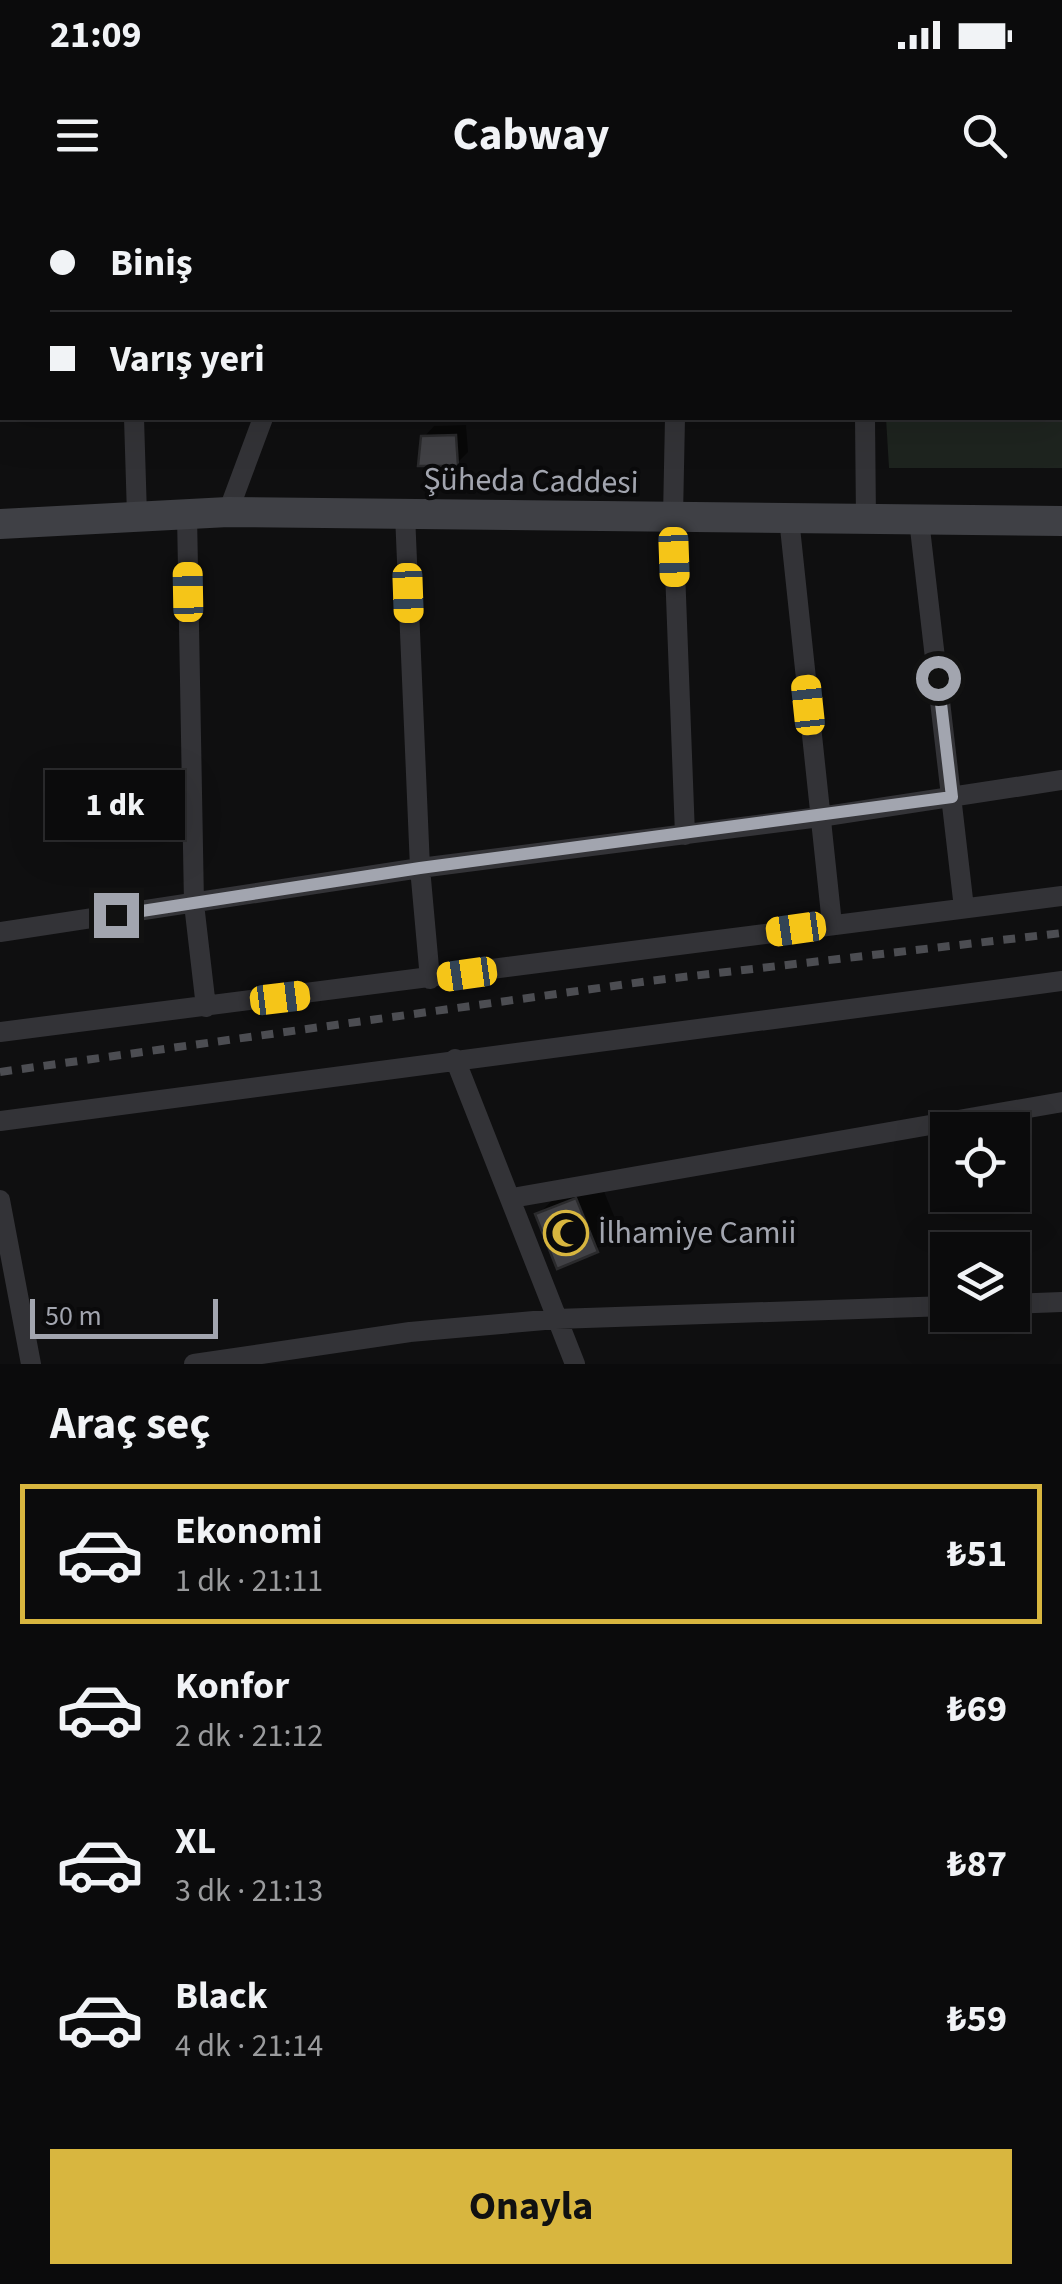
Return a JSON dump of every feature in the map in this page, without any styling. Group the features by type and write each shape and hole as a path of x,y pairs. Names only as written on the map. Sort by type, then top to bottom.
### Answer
{"main road":[{"name":"Şüheda Caddesi","path":"0,524 228,512 1062,521"}],"street":[{"path":"134,420 136,516"},
{"path":"228,512 262,420"},
{"path":"675,420 672,517 685,835"},
{"path":"865,420 866,519"},
{"path":"187,514 194,904 206,1007"},
{"path":"405,514 420,868 430,979"},
{"path":"789,518 832,924"},
{"path":"920,520 964,908"},
{"path":"0,932 420,868 685,835 1062,780"},
{"path":"0,1032 1062,896"},
{"path":"0,1120 1062,981"},
{"path":"455,1059 575,1364"},
{"path":"512,1198 1062,1102"},
{"path":"0,1200 8,1279 31,1364"},
{"path":"1030,1303 1062,1302"},
{"path":"194,1364 410,1332 556,1319 930,1307"}],"shaded area":[{"path":"886,420 1062,420 1062,468 889,468"}],"building":[{"path":"456,435 458,466 418,466 421,436"},
{"name":"İlhamiye Camii","path":"576,1198 598,1252 557,1269 535,1214"}],"railway":[{"path":"0,1072 649,981 1062,933"}],"place":[{"name":"İlhamiye Camii","path":"566,1233"}],"route":[{"path":"116,915 420,868 952,797 938,678"}]}
